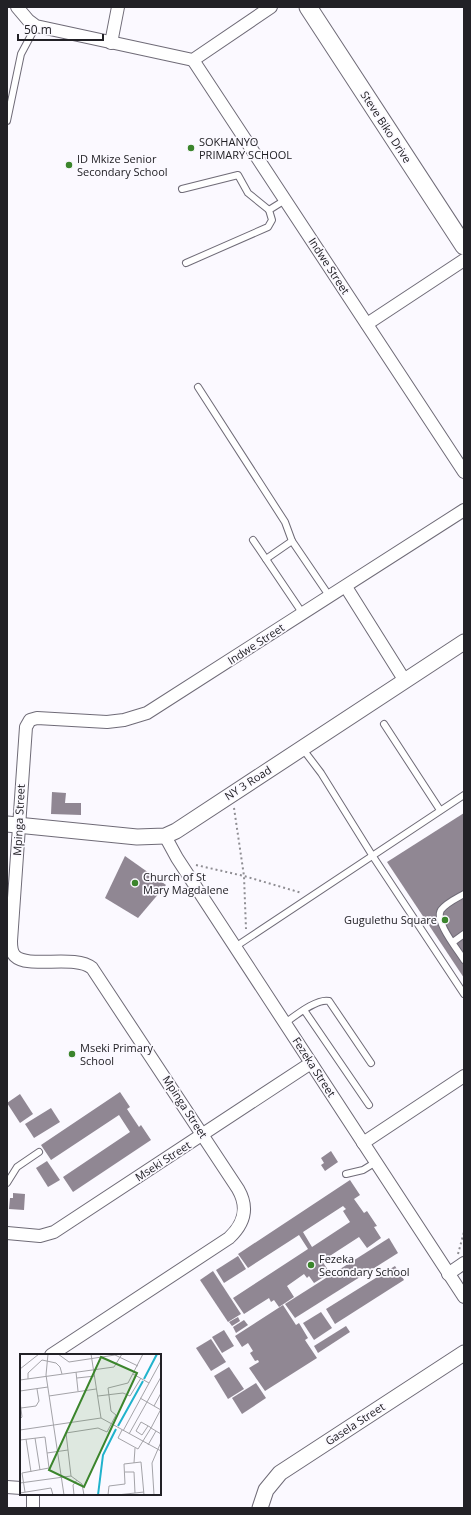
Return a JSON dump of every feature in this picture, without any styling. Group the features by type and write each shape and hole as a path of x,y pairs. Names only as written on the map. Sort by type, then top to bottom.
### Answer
{"main road":[{"name":"Steve Biko Drive","path":"308,7 464,246"}],"street":[{"path":"17,7 28,20 36,26 194,60 271,7"},
{"path":"111,43 118,7"},
{"name":"Indwe Street","path":"194,60 464,472"},
{"path":"367,324 464,260"},
{"name":"Indwe Street","path":"30,720 41,717 107,722 124,720 147,713 346,587 464,510"},
{"path":"346,587 405,681"},
{"name":"NY 3 Road","path":"166,836 464,642"},
{"name":"Mpinga Street","path":"30,720 24,732 13,825 12,952 16,957 25,960 79,962 92,968 241,1195 244,1215 238,1228 229,1238 53,1354"},
{"path":"13,825 137,837 166,836"},
{"name":"Fezeka Street","path":"166,836 177,858 464,1297"},
{"name":"Mseki Street","path":"7,1233 40,1236 54,1232 311,1063"},
{"path":"363,1143 464,1076"},
{"path":"448,1274 461,1261"},
{"name":"Gasela Street","path":"260,1508 266,1490 280,1473 464,1353"},
{"path":"7,1488 20,1488"},
{"path":"33,1495 33,1508"}],"lane":[{"path":"7,121 21,54 36,26"},
{"path":"182,189 238,175 248,193 269,210 272,220 268,227 186,263"},
{"path":"269,210 285,200"},
{"path":"198,387 285,522 292,541 330,597"},
{"path":"253,540 303,614"},
{"path":"266,559 292,541"},
{"path":"384,724 440,810"},
{"path":"302,748 321,773 372,855 464,994"},
{"path":"235,947 464,795"},
{"path":"464,894 441,910 440,915 441,925 464,960"},
{"path":"453,942 464,934"},
{"path":"285,1023 304,1010 320,1002 329,1002 371,1063"},
{"path":"304,1010 368,1105"},
{"path":"7,1183 17,1168 39,1152"},
{"path":"346,1174 363,1170 376,1162"}],"path":[{"path":"234,805 244,876 245,933"},
{"path":"189,863 244,876 312,895"},
{"path":"461,1261 464,1232"}],"building":[{"path":"52,792 66,793 65,803 81,803 81,815 51,814"},
{"name":"Gugulethu Square","path":"464,813 464,978 387,862"},
{"path":"125,856 166,885 138,918 105,898"},
{"path":"120,1092 130,1107 127,1109 139,1127 141,1125 151,1140 73,1192 63,1177 130,1132 119,1115 51,1160 41,1145"},
{"path":"20,1094 33,1114 20,1123 7,1103"},
{"path":"51,1108 60,1122 34,1138 25,1124"},
{"path":"331,1151 338,1162 325,1171 321,1165 324,1163 321,1158"},
{"path":"47,1161 60,1180 48,1187 36,1168"},
{"path":"350,1180 360,1195 354,1199 364,1213 367,1211 377,1226 374,1227 381,1238 367,1248 359,1237 322,1261 330,1273 314,1283 309,1276 307,1278 304,1274 287,1286 294,1297 279,1307 274,1300 271,1302 269,1298 244,1314 233,1298 308,1249 299,1235 248,1268 238,1254","holes":["343,1206 346,1209 343,1211 350,1222 312,1247 303,1232"]},
{"path":"13,1193 25,1194 24,1210 9,1209 10,1198 13,1198"},
{"path":"389,1238 398,1253 295,1318 285,1304"},
{"path":"238,1256 246,1269 224,1283 216,1270"},
{"path":"395,1266 404,1280 335,1324 326,1309"},
{"path":"213,1271 241,1314 228,1322 200,1280"},
{"path":"283,1305 296,1325 299,1323 308,1338 305,1340 317,1358 265,1391 249,1368 259,1362 258,1360 255,1361 250,1353 253,1351 248,1343 242,1347 235,1336"},
{"path":"321,1312 332,1328 314,1340 303,1323"},
{"path":"238,1317 240,1321 232,1326 229,1322"},
{"path":"244,1320 248,1325 236,1333 233,1327"},
{"path":"346,1326 350,1332 318,1353 314,1346"},
{"path":"224,1330 234,1346 222,1353 212,1337"},
{"path":"211,1339 226,1362 211,1371 196,1348"},
{"path":"229,1367 244,1389 228,1399 214,1376"},
{"path":"256,1383 266,1398 242,1414 232,1398"}],"place":[{"name":"SOKHANYO PRIMARY SCHOOL","path":"191,148"},
{"name":"ID Mkize Senior Secondary School","path":"69,165"},
{"name":"Church of St Mary Magdalene","path":"135,883"},
{"name":"Gugulethu Square","path":"445,920"},
{"name":"Mseki Primary School","path":"72,1054"},
{"name":"Fezeka Secondary School","path":"311,1265"}]}
